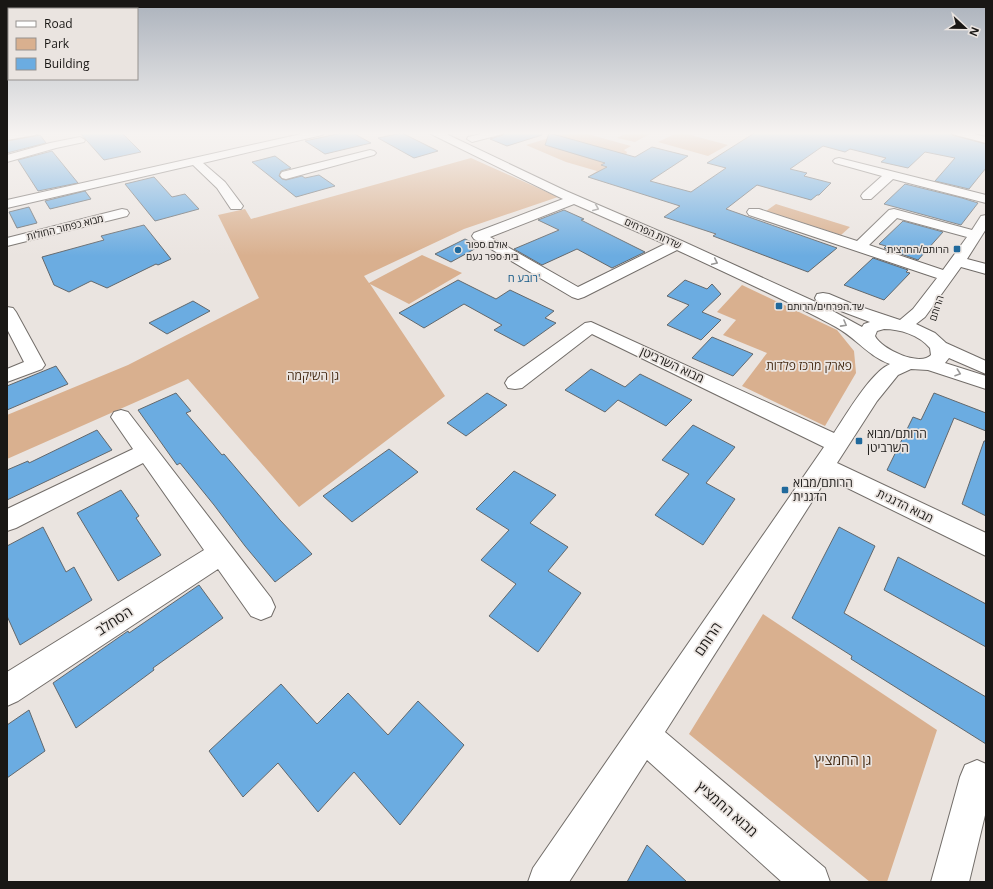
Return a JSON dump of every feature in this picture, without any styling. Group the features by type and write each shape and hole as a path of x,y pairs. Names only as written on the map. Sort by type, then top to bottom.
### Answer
{"street":[{"path":"7,196 108,173"},
{"path":"7,204 140,173"},
{"path":"209,173 221,185 236,206"},
{"path":"286,175 292,173"},
{"name":"שדרות הפרחים","path":"536,173 849,309 914,329 936,344"},
{"name":"שדרות הפרחים","path":"542,173 677,244 839,321 853,329 872,346 891,358 909,364"},
{"path":"867,196 891,174 986,199"},
{"path":"574,189 479,236 578,294 677,244"},
{"name":"מבוא כפתור החולות","path":"7,242 59,235 102,211 122,213"},
{"path":"754,212 947,276"},
{"path":"859,247 894,212 975,235"},
{"name":"הרותם","path":"870,396 872,346 866,336 870,328 882,324 897,325 919,313 958,261 986,219"},
{"path":"958,261 986,269"},
{"name":"הרותם","path":"936,344 930,330 930,324 947,276"},
{"path":"7,312 35,365 7,376"},
{"name":"מבוא השרביטן","path":"515,383 591,327 831,455"},
{"path":"929,364 940,358 941,353 936,344"},
{"path":"936,344 986,368"},
{"path":"909,364 929,364 986,384"},
{"name":"הרותם","path":"547,882 870,396 891,371 909,364"},
{"path":"121,417 261,607"},
{"path":"7,521 146,452"},
{"name":"מבוא הדגנית","path":"831,455 986,545"},
{"name":"הסחלב","path":"7,690 221,553"},
{"name":"מבוא החמציץ","path":"644,735 811,882"},
{"path":"950,882 977,777"}],"green space":[{"name":"גן השיקמה","path":"415,173 506,173 558,197 464,229 364,276 369,283 422,255 462,273 409,304 370,284 445,396 299,507 188,379 7,459 7,415 128,365 259,298 218,215 245,209 251,219"},
{"path":"776,204 850,227 841,235 766,211"},
{"name":"פארק מרכז פלדות","path":"742,285 837,330 854,351 856,373 825,426 742,386 767,353 723,335 736,320 717,312"},
{"name":"גן החמציץ","path":"763,614 937,730 887,882 870,882 689,734"}],"building":[{"path":"27,173 70,173 78,183 38,191"},
{"path":"266,173 280,173 279,176 286,180 302,176 305,178 319,175 335,186 296,197"},
{"path":"595,173 661,173 650,181 691,192 718,173 807,173 804,176 831,183 819,195 811,200 757,185 726,209 837,248 808,272 713,236 716,234 664,217 680,206 588,177"},
{"path":"942,173 982,173 969,189 935,181"},
{"path":"154,177 172,197 185,194 199,209 155,221 125,184"},
{"path":"905,184 978,203 961,225 884,204"},
{"path":"85,191 91,199 50,209 45,201"},
{"path":"29,207 37,223 17,228 9,212"},
{"path":"564,210 584,219 581,220 645,252 612,268 577,249 542,265 514,249 559,230 538,220"},
{"path":"903,221 943,232 918,260 884,248 886,246 879,244"},
{"path":"144,225 171,259 158,265 156,264 107,288 91,281 69,292 54,285 42,257 104,240 101,236"},
{"name":"אולם ספור בית ספר נעם","path":"465,239 480,246 451,262 435,254"},
{"path":"873,258 908,270 906,272 910,273 884,300 844,285"},
{"path":"458,280 496,299 510,290 554,311 545,318 556,323 524,346 494,330 502,325 464,304 424,328 399,313"},
{"path":"685,280 707,289 712,284 721,294 702,312 721,320 701,340 667,325 689,305 667,296"},
{"path":"193,301 210,311 167,334 149,323"},
{"path":"712,337 753,354 733,376 692,358"},
{"path":"56,366 68,384 7,410 7,386"},
{"path":"591,369 625,387 640,374 692,400 666,426 618,400 605,412 565,390"},
{"path":"176,393 191,411 186,413 222,455 224,454 280,520 312,554 275,582 180,463 177,465 138,410"},
{"path":"487,393 507,405 466,436 447,423"},
{"path":"934,393 986,413 986,431 954,418 925,488 887,470 913,417 921,420"},
{"path":"693,425 735,447 706,483 735,499 703,545 655,515 689,474 662,460"},
{"path":"97,430 112,450 7,500 7,470 28,461 29,463"},
{"path":"984,441 986,441 986,516 962,504"},
{"path":"389,449 418,472 352,522 323,496"},
{"path":"514,471 556,495 530,523 568,547 548,571 581,593 538,652 489,616 516,584 481,560 509,530 476,509"},
{"path":"121,490 139,516 136,518 161,555 118,581 77,513"},
{"path":"43,527 66,572 74,567 92,600 20,645 7,616 7,546"},
{"path":"839,527 875,546 844,613 986,697 986,744 851,659 852,656 792,618"},
{"path":"898,557 986,604 986,647 884,590"},
{"path":"199,585 223,618 153,668 154,670 76,728 53,683 128,631 129,633"},
{"path":"281,684 317,724 348,693 388,735 418,701 464,745 400,825 354,772 318,812 278,763 243,797 209,751"},
{"path":"29,710 45,751 7,778 7,725"},
{"path":"647,845 687,882 627,882"}],"place":[{"name":"הרותם/החרצית","path":"957,249"},
{"name":"אולם ספור בית ספר נעם","path":"458,250"},
{"name":"שד.הפרחים/הרותם","path":"779,306"},
{"name":"הרותם/מבוא השרביטן","path":"859,441"},
{"name":"הרותם/מבוא הדגנית","path":"785,490"}],"district":[{"name":"רובע ח'","path":"524,278"}]}
